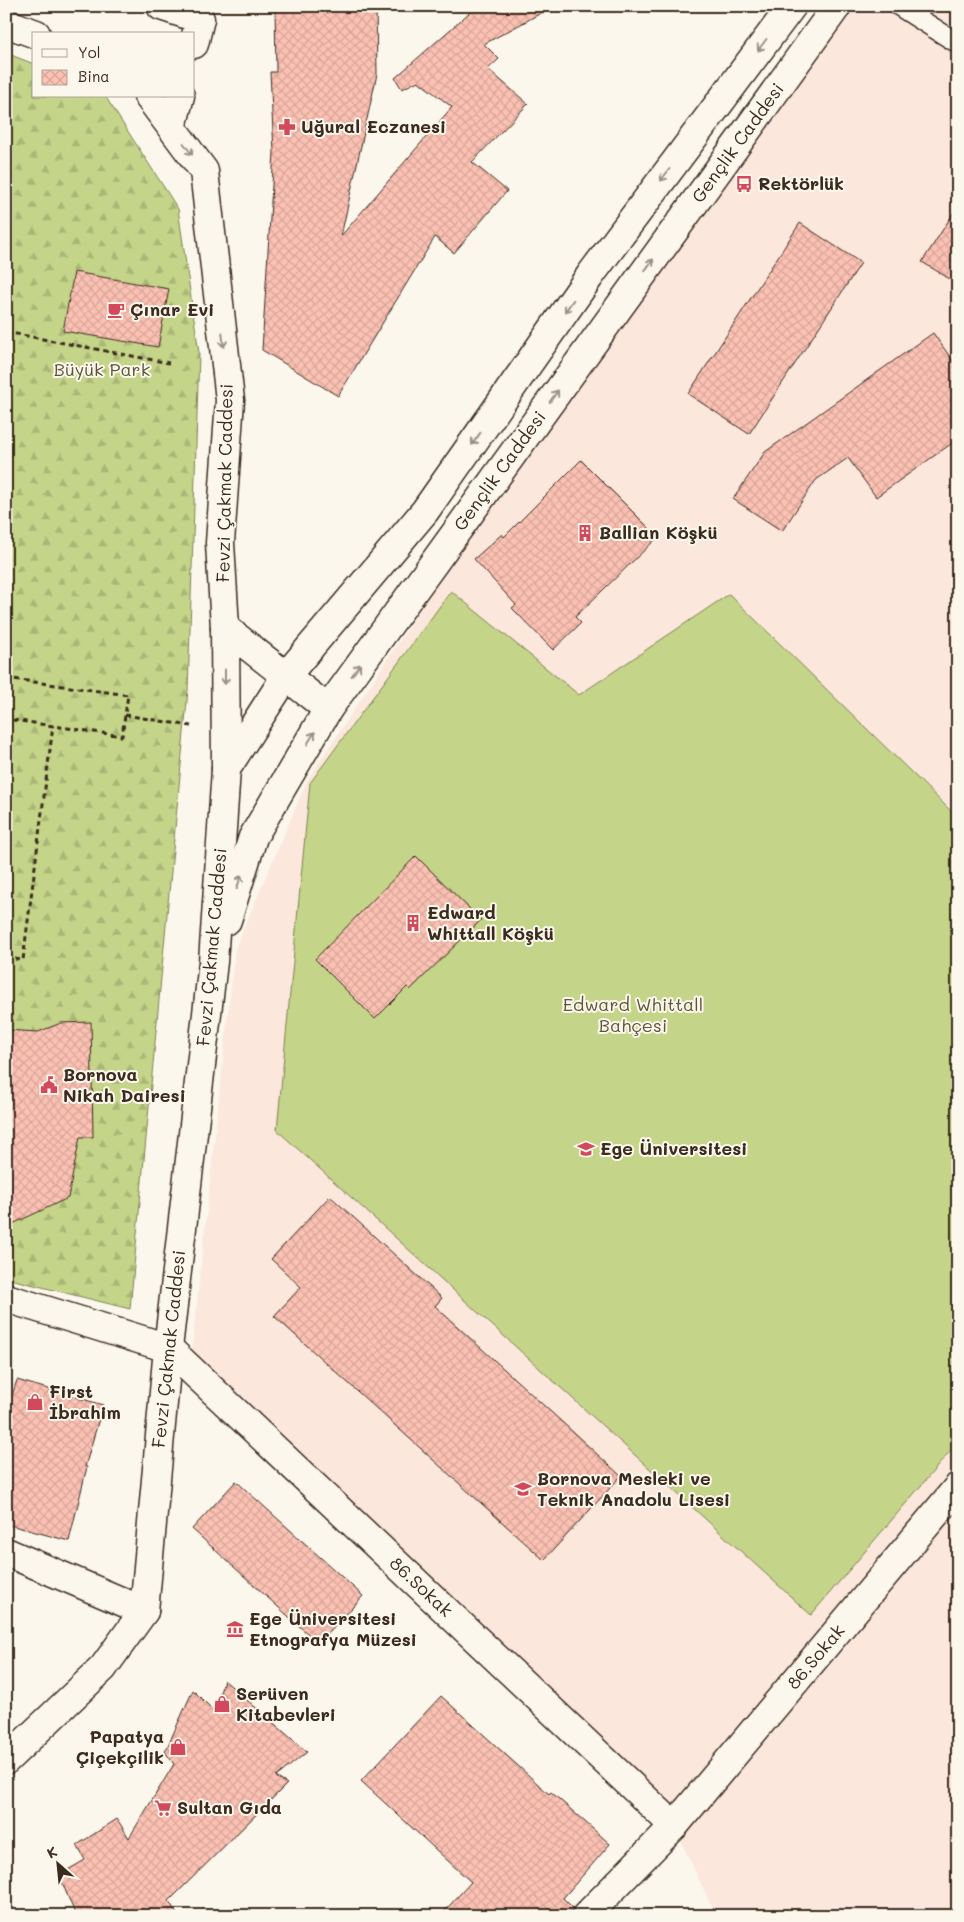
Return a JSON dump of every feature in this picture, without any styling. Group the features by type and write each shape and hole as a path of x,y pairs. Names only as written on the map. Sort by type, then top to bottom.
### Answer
{"main road":[{"path":"161,6 200,23"},
{"name":"Gençlik Caddesi","path":"226,769 286,676 425,512 592,273 792,6"},
{"name":"Gençlik Caddesi","path":"213,962 253,837 328,710 837,6"},
{"path":"6,23 32,33"},
{"name":"Fevzi Çakmak Caddesi","path":"144,1611 168,1348 213,962 226,769 225,628 220,543 230,400 204,171 150,98"},
{"path":"172,127 179,98"},
{"path":"225,628 328,710"},
{"path":"6,1298 168,1348"},
{"name":"86.Sokak","path":"168,1348 674,1826"},
{"name":"86.Sokak","path":"586,1916 674,1826 958,1487"},
{"path":"6,1552 144,1611 103,1668 6,1760"}],"lane":[{"path":"899,6 954,41 958,41"}],"path":[{"path":"6,332 169,363"},
{"path":"6,678 128,695 122,736 6,719"},
{"path":"125,715 226,732"},
{"path":"6,958 23,960 53,726"}],"shaded area":[{"name":"Ege Üniversitesi","path":"850,6 958,6 958,1916 716,1916 674,1826 192,1350 235,949 308,779 432,592"}],"green space":[{"name":"Büyük Park","path":"6,53 32,63 32,98 106,98 178,209 199,353 188,690 130,1309 6,1278"},
{"name":"Edward Whittall Bahçesi","path":"451,591 579,695 729,594 958,818 958,1442 811,1615 277,1130 310,783"}],"building":[{"path":"275,6 376,6 377,74 341,236 452,107 418,81 402,89 395,78 477,6 554,6 484,44 499,59 488,69 528,104 472,162 507,191 454,253 435,237 338,396 262,350 274,152 270,72 276,72"},
{"path":"958,206 958,284 922,262"},
{"path":"800,223 861,263 749,434 688,394"},
{"name":"Çınar Evi","path":"74,272 169,289 158,347 63,331"},
{"path":"933,333 958,368 958,439 876,497 848,458 816,480 782,531 733,499 765,452"},
{"name":"Ballian Köşkü","path":"581,460 658,537 575,617 581,623 553,650 512,608 516,605 474,559 502,534 504,537"},
{"name":"Edward Whittall Köşkü","path":"416,856 481,920 410,990 407,987 375,1019 315,959"},
{"name":"Bornova Nikah Dairesi","path":"91,1022 93,1137 80,1137 68,1198 6,1227 6,1030 38,1032 61,1023"},
{"path":"330,1196 442,1298 435,1306 621,1476 544,1560 274,1316 301,1287 271,1259"},
{"path":"17,1380 103,1405 85,1467 87,1467 69,1541 6,1524 6,1414"},
{"path":"236,1481 363,1596 319,1644 192,1529"},
{"path":"224,1680 307,1752 276,1777 287,1784 169,1901 178,1916 76,1916 59,1875 85,1860 77,1845 117,1819 129,1838 174,1764 165,1752 193,1690 214,1711"},
{"path":"441,1696 549,1794 551,1792 610,1844 563,1898 573,1908 571,1916 440,1916 471,1882 361,1781"}],"place":[{"name":"Uğural Eczanesi","path":"287,127"},
{"name":"Rektörlük","path":"744,184"},
{"name":"Çınar Evi","path":"116,310"},
{"name":"Ballian Köşkü","path":"585,533"},
{"name":"Edward Whittall Köşkü","path":"413,923"},
{"name":"Bornova Nikah Dairesi","path":"49,1085"},
{"name":"Ege Üniversitesi","path":"586,1149"},
{"name":"First İbrahim","path":"35,1402"},
{"name":"Bornova Mesleki ve Teknik Anadolu Lisesi","path":"523,1489"},
{"name":"Ege Üniversitesi Etnografya Müzesi","path":"235,1629"},
{"name":"Serüven Kitabevleri","path":"222,1704"},
{"name":"Papatya Çiçekçilik","path":"178,1747"},
{"name":"Sultan Gıda","path":"163,1808"}]}
